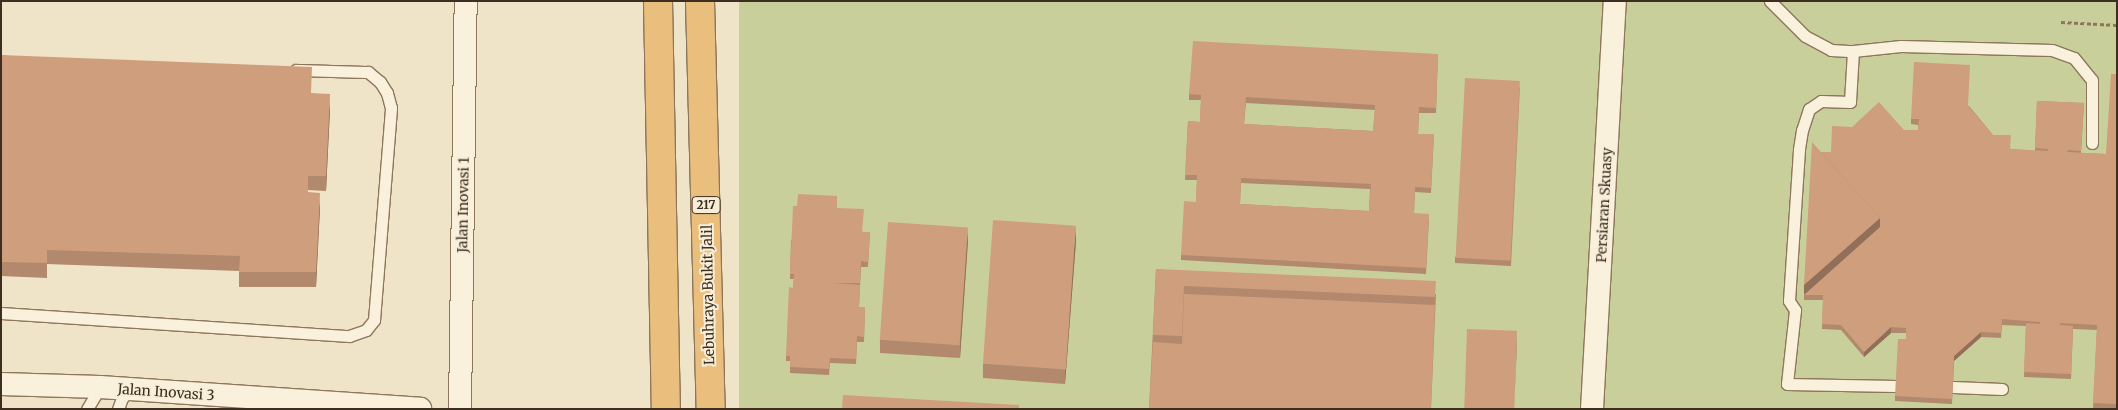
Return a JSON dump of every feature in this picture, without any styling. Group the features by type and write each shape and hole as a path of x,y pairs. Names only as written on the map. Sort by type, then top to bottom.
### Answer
{"highway":[{"path":"658,1 666,409"},
{"name":"Lebuhraya Bukit Jalil","path":"700,1 711,409"}],"street":[{"name":"Jalan Inovasi 1","path":"460,409 466,1"},
{"name":"Persiaran Skuasy","path":"1592,409 1615,1"},
{"name":"Jalan Inovasi 3","path":"1,384 100,387 420,409"}],"lane":[{"path":"1770,1 1805,36 1831,50 1853,52 1901,46 2052,50 2074,58 2092,80 2092,143"},
{"path":"1853,52 1850,102 1821,101 1809,109 1798,150 1789,301 1795,310 1787,384 1896,386"},
{"path":"1,313 349,336 366,330 374,320 391,108 387,93 380,82 368,72 281,70"},
{"path":"87,409 100,387"},
{"path":"1952,387 2002,389"},
{"path":"118,409 122,398 130,390"}],"path":[{"path":"2061,22 2117,25"}],"green space":[{"path":"739,1 2117,1 2117,409 739,409"}],"building":[{"path":"1193,41 1438,54 1436,108 1419,107 1418,134 1434,134 1431,188 1415,187 1414,213 1429,214 1426,268 1181,255 1184,201 1196,202 1197,175 1185,175 1188,121 1200,122 1201,95 1189,94","holes":["1246,97 1375,105 1373,131 1244,124","1241,178 1371,184 1369,211 1240,204"]},
{"path":"1,55 312,67 311,93 330,94 326,176 308,176 308,192 320,193 316,272 239,272 240,256 47,250 47,263 1,262"},
{"path":"1914,62 1970,65 1968,106 1993,135 2011,135 2010,149 2048,151 2048,149 2035,148 2037,101 2084,103 2081,151 2068,150 2067,152 2106,154 2111,74 2117,74 2117,404 2093,403 2097,325 2060,323 2060,325 2073,326 2071,374 2024,372 2026,323 2040,324 2040,322 2002,319 2001,333 1981,332 1954,356 1952,399 1895,396 1898,339 1906,339 1906,328 1891,327 1864,352 1841,325 1822,324 1823,295 1804,295 1880,227 1880,218 1821,152 1831,152 1832,126 1852,127 1879,102 1904,130 1918,130 1919,119 1911,119"},
{"path":"1465,78 1520,81 1511,261 1456,258"},
{"path":"1812,142 1880,218 1804,285"},
{"path":"798,194 837,196 837,208 864,209 862,232 870,232 868,262 861,261 860,283 833,283 860,285 859,307 865,307 864,337 857,336 856,359 830,358 829,369 790,367 790,356 786,356 789,287 793,288 794,274 790,274 793,206 797,206"},
{"path":"993,220 1076,226 1066,369 983,364"},
{"path":"888,222 968,228 960,345 880,340"},
{"path":"1156,269 1436,281 1435,297 1184,286 1182,336 1153,335"},
{"path":"1184,294 1435,305 1431,409 1149,409 1153,342 1182,344"},
{"path":"1467,329 1517,331 1514,409 1464,409"},
{"path":"843,395 1019,405 1019,409 842,409"}]}
